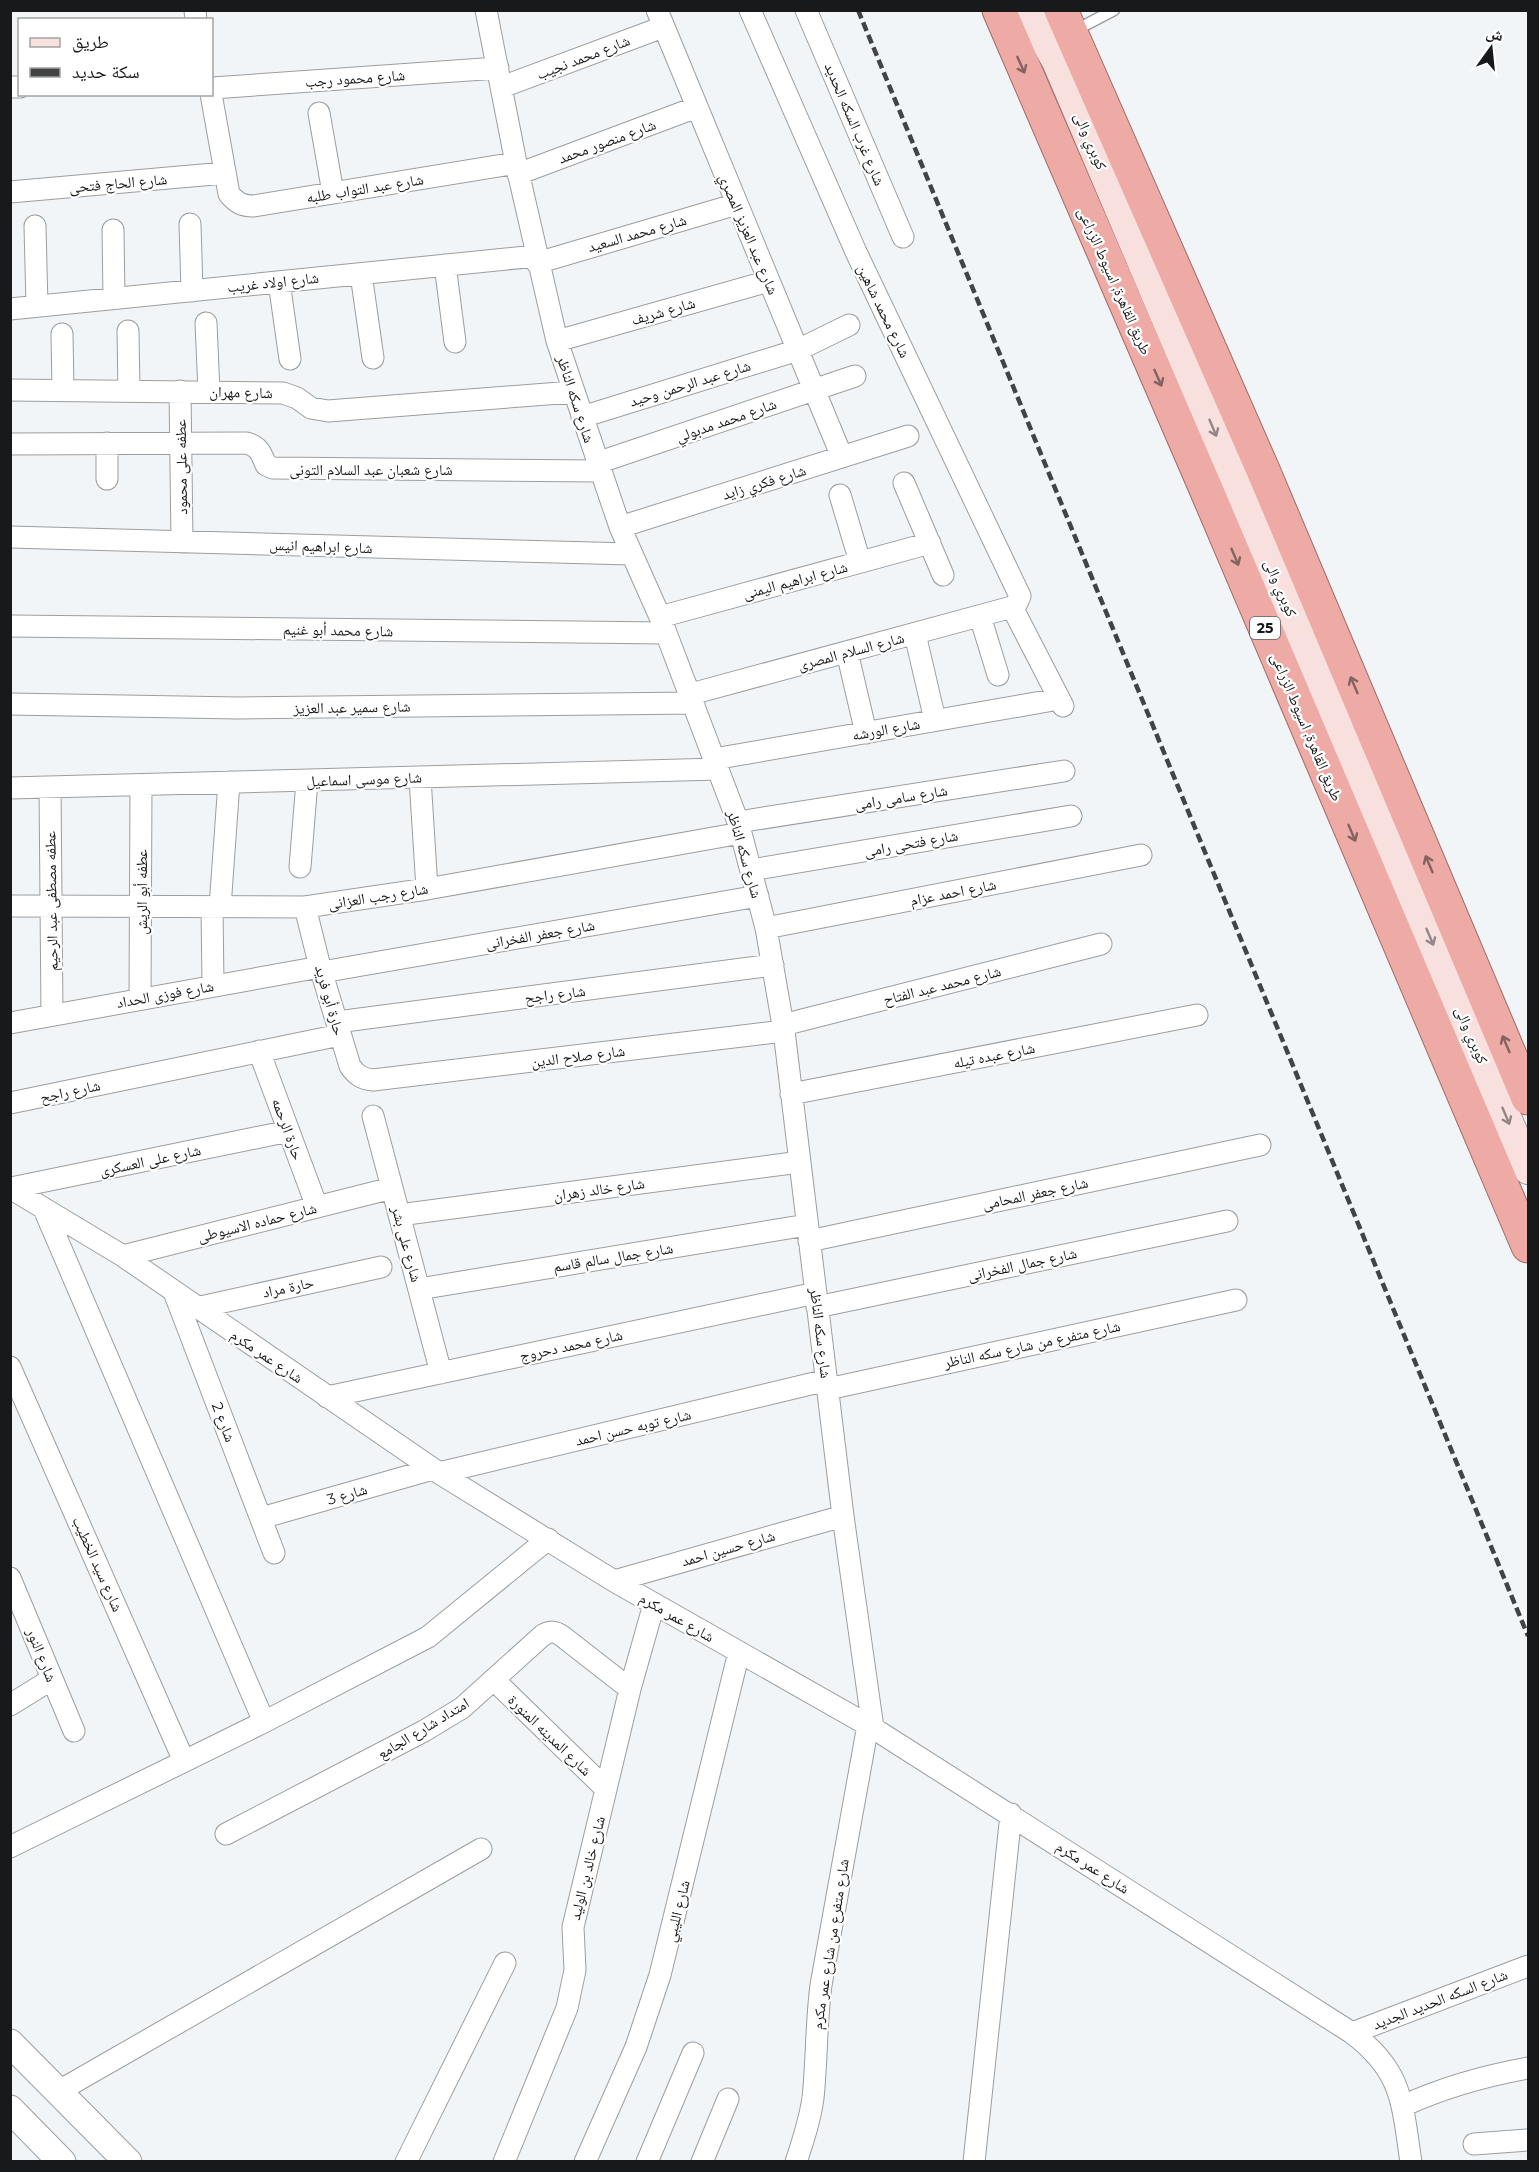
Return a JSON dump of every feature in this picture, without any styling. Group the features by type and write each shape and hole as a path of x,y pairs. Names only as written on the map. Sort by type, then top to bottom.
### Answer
{"highway":[{"name":"طريق القاهرة, اسيوط الزراعى","path":"999,10 1211,500 1528,1246"},
{"path":"1066,22 1263,470 1528,1098"}],"main road":[{"name":"كوبري والى","path":"1028,10 1057,62 1528,1169"},
{"name":"كوبري والى","path":"1042,10 1070,55 1176,302 1314,590"}],"street":[{"name":"شارع سكه الناظر","path":"486,10 517,168 557,341 620,527 693,698 740,828 766,928 783,1028 870,1727"},
{"name":"شارع محمد شاهين","path":"750,10 856,252 1018,589 1020,596 1012,607"},
{"name":"شارع غرب السكه الحديد","path":"806,10 903,237"},
{"name":"شارع محمد نجيب","path":"500,78 660,19"},
{"name":"شارع عبد العزيز المصري","path":"660,19 842,457"},
{"name":"شارع محمود رجب","path":"213,88 500,78"},
{"path":"211,96 226,179"},
{"name":"شارع منصور محمد","path":"517,168 697,107"},
{"path":"320,113 333,193"},
{"name":"شارع عبد التواب طلبه","path":"226,179 229,194 235,201 244,206 254,206 517,168"},
{"name":"شارع الحاج فتحى","path":"10,192 226,179"},
{"name":"شارع محمد السعيد","path":"537,259 737,204"},
{"path":"190,224 192,291"},
{"path":"35,226 37,306"},
{"path":"113,230 114,298"},
{"name":"شارع اولاد غريب","path":"10,309 445,265 537,259"},
{"path":"445,265 455,342"},
{"path":"361,274 373,358"},
{"name":"شارع شريف","path":"557,341 769,281"},
{"path":"279,282 290,359"},
{"path":"206,323 209,392"},
{"name":"شارع عبد الرحمن وحيد","path":"582,417 798,350 849,325"},
{"path":"128,331 129,391"},
{"path":"63,334 63,390"},
{"name":"شارع محمد مدبولي","path":"598,467 855,376"},
{"name":"شارع مهران","path":"10,390 283,393 297,398 311,408 328,411 573,392"},
{"name":"عطفه على محمود","path":"180,391 183,542"},
{"name":"شارع فكري زايد","path":"620,527 908,436"},
{"path":"107,443 107,479"},
{"name":"شارع شعبان عبد السلام التونى","path":"10,444 246,443 254,445 261,451 266,465 273,468 598,467"},
{"path":"904,483 943,575"},
{"path":"840,495 860,562"},
{"name":"شارع ابراهيم انيس","path":"10,537 631,554"},
{"name":"شارع ابراهيم اليمنى","path":"663,625 860,562 930,543"},
{"name":"شارع السلام المصرى","path":"693,698 847,652 1012,607"},
{"name":"شارع الورشه","path":"716,764 936,720 1061,703 1012,607"},
{"path":"980,616 998,675"},
{"name":"شارع محمد أبو غنيم","path":"10,626 663,625"},
{"path":"915,634 936,720"},
{"path":"847,652 866,733"},
{"name":"شارع سمير عبد العزيز","path":"10,704 238,708 693,698"},
{"name":"شارع موسى اسماعيل","path":"10,788 420,777 716,764"},
{"name":"شارع سامى رامى","path":"740,828 1064,771"},
{"path":"420,777 427,889"},
{"path":"300,867 307,780"},
{"path":"213,985 216,907 229,783"},
{"name":"عطفه أبو الريش","path":"140,999 141,785"},
{"name":"عطفه مصطفى عبد الرحيم","path":"50,787 52,1015"},
{"name":"شارع فتحى رامى","path":"751,870 1071,816"},
{"name":"شارع رجب العزانى","path":"10,906 305,907 427,889 740,828"},
{"name":"شارع احمد عزام","path":"766,928 1141,855"},
{"name":"شارع جعفر الفخرانى","path":"321,969 758,896"},
{"name":"حارة أبو فريد","path":"305,907 350,1066 355,1074 363,1079 373,1080"},
{"name":"شارع محمد عبد الفتاح","path":"783,1028 1101,944"},
{"name":"شارع راجح","path":"10,1103 259,1051 338,1029 773,965"},
{"name":"شارع فوزى الحداد","path":"10,1023 213,985 321,969"},
{"name":"شارع عبده تيله","path":"791,1094 1197,1016"},
{"name":"شارع صلاح الدين","path":"373,1080 783,1028"},
{"name":"حارة الرحمه","path":"259,1051 317,1207"},
{"name":"شارع على بشر","path":"373,1116 441,1373"},
{"name":"شارع على العسكرى","path":"10,1188 289,1131"},
{"name":"شارع جعفر المحامى","path":"808,1233 1260,1145"},
{"name":"شارع خالد زهران","path":"399,1215 800,1162"},
{"name":"شارع عمر مكرم","path":"10,1188 123,1256 436,1471 614,1581 870,1727 1011,1814 1352,2033 1370,2047 1385,2064 1396,2084 1403,2106 1411,2162"},
{"name":"شارع حماده الاسيوطى","path":"123,1256 392,1188"},
{"path":"44,1209 264,1722"},
{"name":"شارع جمال الفخرانى","path":"817,1300 1227,1221"},
{"name":"شارع جمال سالم قاسم","path":"419,1289 808,1233"},
{"name":"حارة مراد","path":"196,1308 381,1267"},
{"name":"شارع 2","path":"174,1292 274,1553"},
{"name":"شارع محمد دحروج","path":"327,1396 817,1300"},
{"name":"شارع متفرع من شارع سكه الناظر","path":"828,1384 1236,1300"},
{"name":"شارع سيد الخطيب","path":"10,1367 184,1761"},
{"name":"شارع توبه حسن احمد","path":"436,1471 828,1384"},
{"name":"شارع 3","path":"261,1518 436,1471"},
{"name":"شارع حسين احمد","path":"614,1581 843,1516"},
{"path":"10,1847 264,1722 428,1637 548,1539"},
{"name":"شارع النور","path":"10,1578 74,1731"},
{"name":"شارع خالد بن الوليد","path":"504,2162 567,2008 575,1970 573,1927 630,1689 654,1604"},
{"name":"امتداد شارع الجامع","path":"226,1834 424,1731 462,1708 549,1632 556,1632 630,1689"},
{"name":"شارع الليبي","path":"585,2162 636,2047 657,1984 670,1939 739,1652"},
{"path":"10,1705 52,1679"},
{"name":"شارع المدينه المنورة","path":"494,1680 606,1789"},
{"name":"شارع متفرع من شارع عمر مكرم","path":"796,2162 812,2100 821,1985 870,1727"},
{"path":"974,2162 1011,1814"},
{"path":"59,2091 481,1849"},
{"path":"406,2162 505,1963"},
{"name":"شارع السكه الحديد الجديد","path":"1352,2033 1528,1966"},
{"path":"10,2043 128,2162"},
{"path":"647,2162 693,2053"},
{"path":"1403,2106 1461,2082 1528,2068"},
{"path":"702,2162 728,2099"},
{"path":"10,2109 62,2162"},
{"path":"1474,2144 1528,2140"}],"lane":[{"path":"1066,22 1114,10"}],"railway":[{"path":"858,10 1528,1636"}]}
